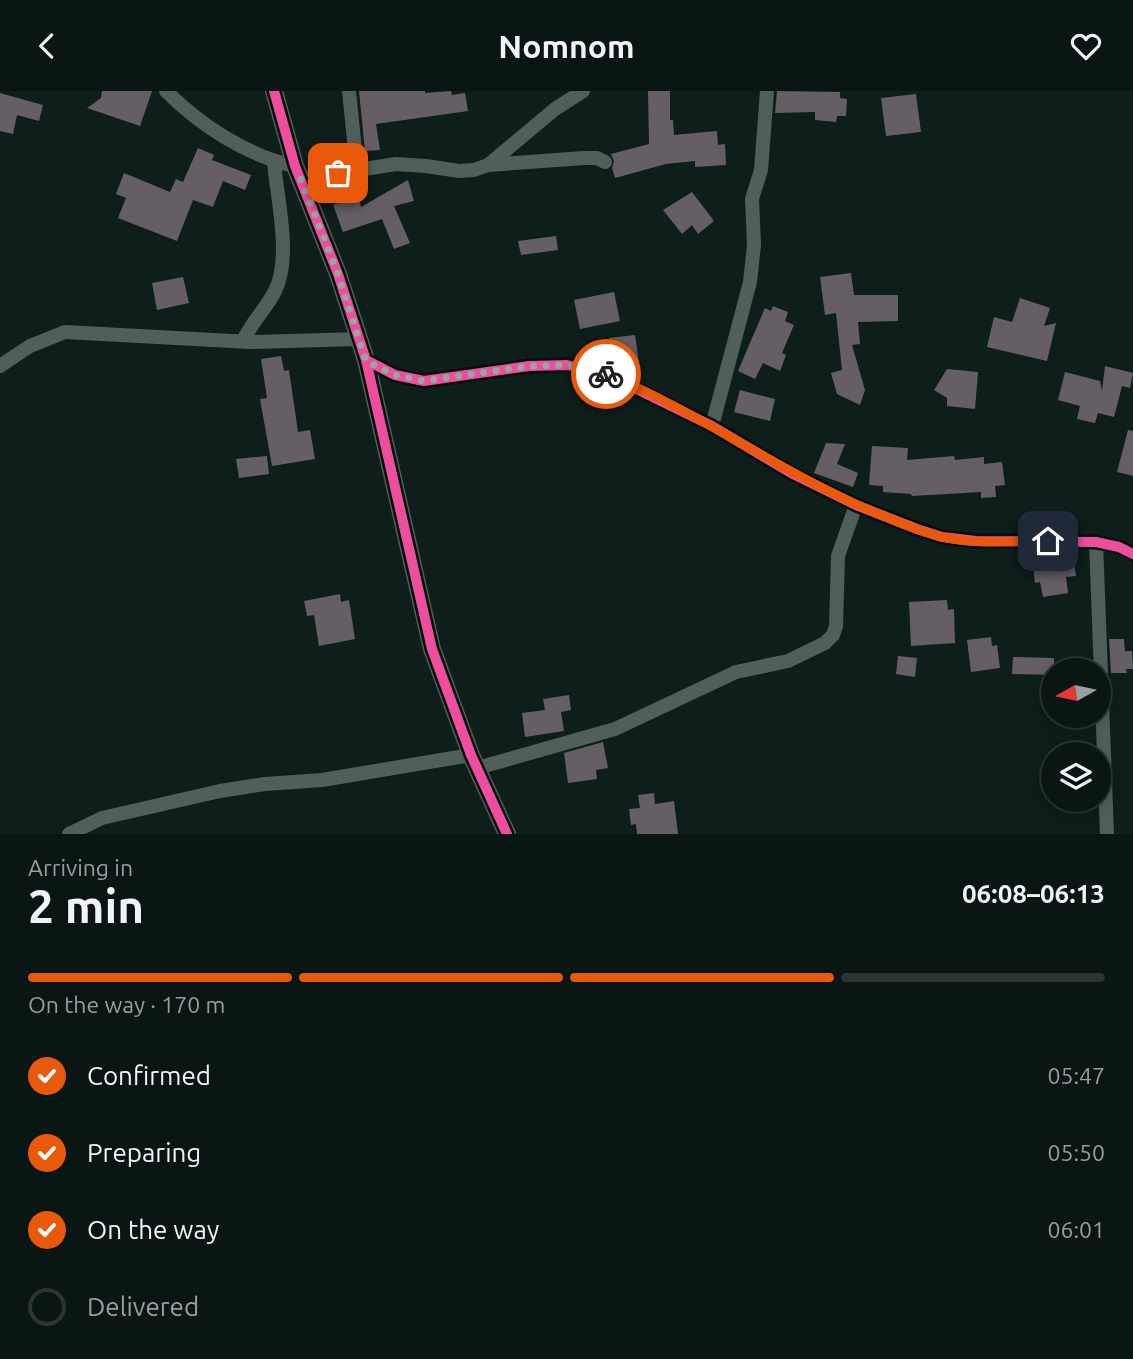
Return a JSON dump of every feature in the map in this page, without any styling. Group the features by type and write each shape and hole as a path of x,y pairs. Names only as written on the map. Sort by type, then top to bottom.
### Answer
{"street":[{"path":"166,91 188,111 249,151 298,172 357,170 397,164 459,171 488,165 584,157 605,162"},
{"path":"274,91 298,172 338,274 366,361 432,649 474,762 508,834"},
{"path":"349,91 357,170"},
{"path":"488,165 555,109 583,91"},
{"path":"712,426 750,282 754,245 752,199 761,170 767,91"},
{"path":"243,341 276,289 281,274 283,245 274,162"},
{"path":"0,366 38,342 65,332 243,341 359,339"},
{"path":"366,361 395,375 424,381 529,366 567,365 608,375 712,426 791,473 856,505 942,537 976,541 1096,542 1119,547 1133,554"},
{"path":"69,834 102,818 220,791 474,762 615,729 736,672 788,661 825,643 833,635 836,626 838,557 856,505"},
{"path":"1096,542 1107,834"}],"building":[{"path":"102,91 152,91 140,126 87,108 101,98"},
{"path":"359,91 451,91 452,95 465,93 468,111 376,124 380,150 365,151"},
{"path":"648,91 670,91 670,120 673,120 674,135 717,131 718,145 725,144 726,165 695,167 695,161 666,164 615,178 611,154 649,144"},
{"path":"777,91 840,92 840,98 847,99 846,116 837,116 836,122 815,120 815,112 775,113"},
{"path":"0,93 43,105 39,121 17,115 13,134 0,131"},
{"path":"916,94 921,132 886,136 881,98"},
{"path":"198,148 214,155 212,160 251,175 245,190 223,181 213,207 193,200 177,241 118,218 126,198 116,194 124,173 170,192 176,179 183,182"},
{"path":"355,180 361,207 408,180 414,201 394,206 410,243 394,249 382,219 343,232 333,205 345,200 340,183"},
{"path":"692,192 714,221 698,234 692,225 682,234 663,210"},
{"path":"556,236 558,250 521,255 518,241"},
{"path":"851,273 854,295 898,295 898,321 858,322 860,344 852,345 865,390 860,405 837,394 831,373 842,370 836,313 825,315 820,277"},
{"path":"183,277 189,303 157,310 152,283"},
{"path":"614,292 620,321 580,329 574,300"},
{"path":"1020,298 1050,308 1044,326 1056,323 1047,361 987,347 994,317 1012,322"},
{"path":"773,306 788,312 785,321 794,325 782,353 786,355 780,371 763,363 755,379 738,371 765,308 771,311"},
{"path":"635,335 639,363 613,366 609,338"},
{"path":"281,356 284,371 289,370 298,432 310,430 315,459 272,466 260,399 267,398 261,359"},
{"path":"1105,366 1133,373 1130,388 1122,386 1114,417 1098,413 1095,423 1077,419 1080,406 1058,400 1065,372 1100,381 1102,391"},
{"path":"947,369 978,372 975,409 947,406 947,398 934,390"},
{"path":"740,390 775,399 770,421 734,412"},
{"path":"1128,430 1133,431 1133,476 1117,472"},
{"path":"826,443 845,444 837,464 858,473 853,487 814,473"},
{"path":"872,446 908,448 907,460 954,456 955,460 984,457 984,464 1002,462 1005,485 995,486 996,497 981,498 981,492 912,496 883,492 883,486 869,485"},
{"path":"267,456 269,474 239,478 236,459"},
{"path":"1065,551 1066,559 1073,558 1076,576 1066,577 1068,593 1043,597 1040,582 1035,583 1033,565 1047,563 1045,554"},
{"path":"340,594 341,602 349,600 355,639 319,646 314,615 307,616 304,601"},
{"path":"947,600 948,610 954,609 955,643 911,646 909,602"},
{"path":"991,637 992,646 997,645 1000,668 971,672 967,640"},
{"path":"1109,639 1124,639 1125,651 1132,651 1133,669 1126,669 1127,673 1111,673"},
{"path":"898,656 917,658 915,677 896,674"},
{"path":"1013,657 1054,658 1041,658 1041,675 1012,674"},
{"path":"569,695 571,710 561,712 564,731 525,737 522,713 545,710 543,699"},
{"path":"603,742 608,768 596,770 597,779 568,783 564,753"},
{"path":"654,793 655,804 674,801 678,834 637,834 636,824 631,825 629,809 640,808 638,795"}],"cycle path":[{"path":"274,91 295,166 338,274 366,360 432,649 471,755 507,834"},
{"path":"366,360 395,375 424,381 529,366 567,365 608,375 712,426 791,473 856,505 917,529 942,537 976,541 1096,542 1119,547 1133,554"}],"way so far":[{"path":"338,173 301,179 338,274 366,361 395,375 424,381 529,366 567,365 606,374"}],"route":[{"path":"606,374 712,426 791,473 856,505 917,529 942,537 976,541 1048,541"}]}
